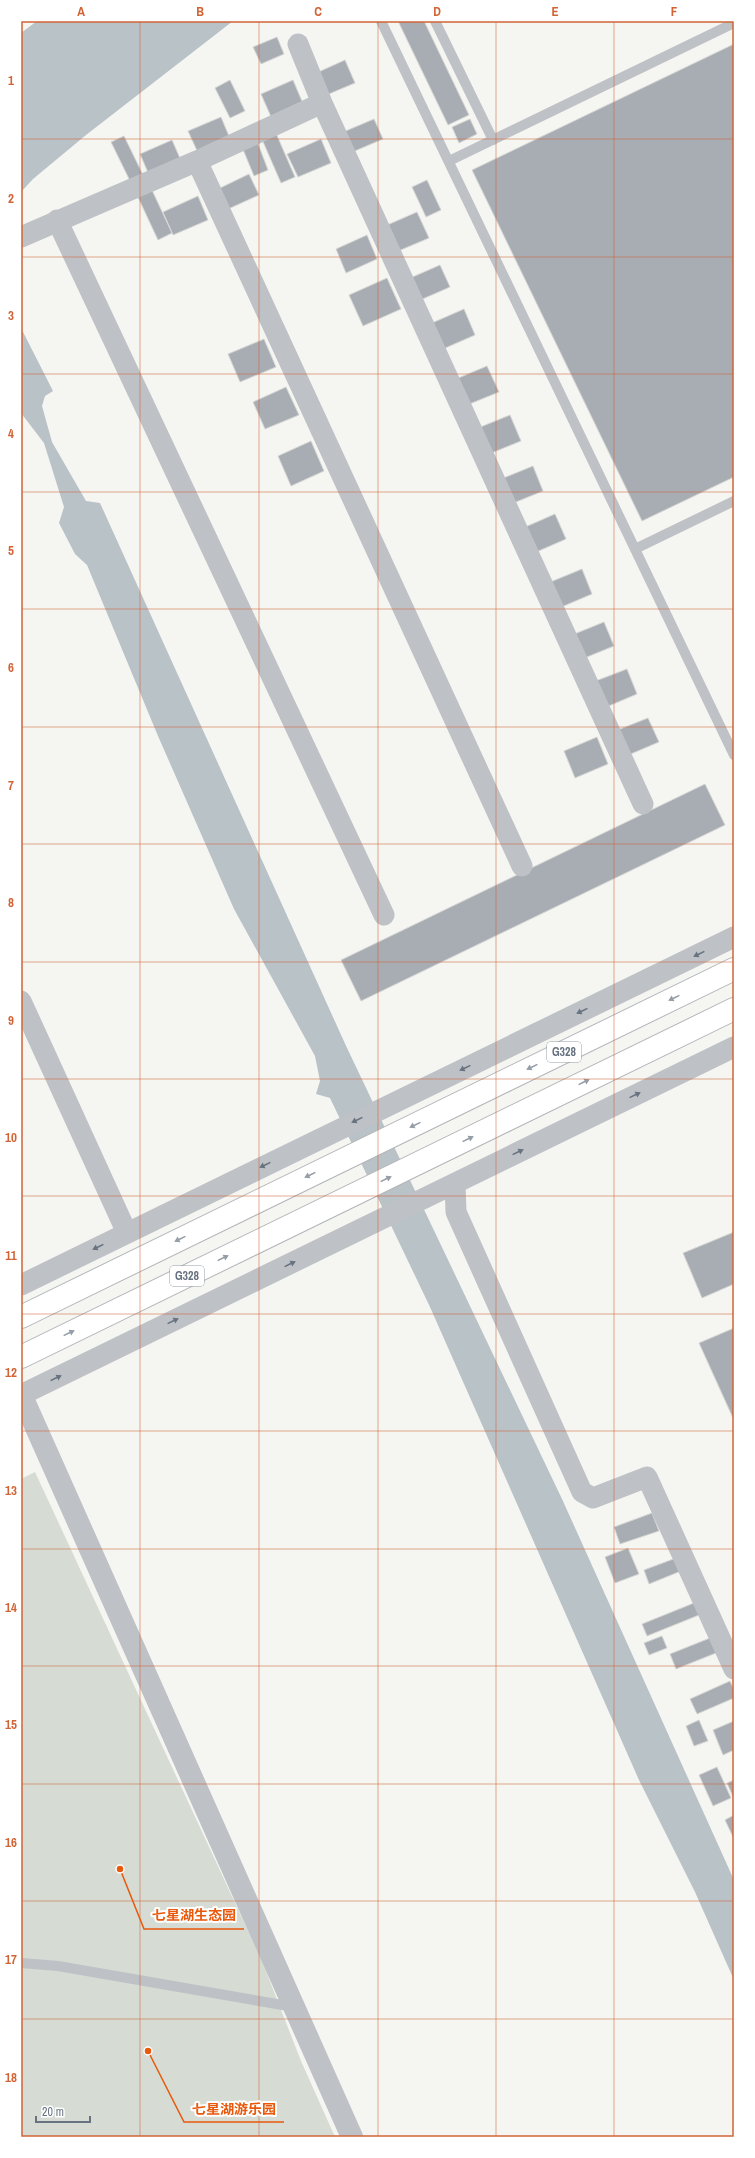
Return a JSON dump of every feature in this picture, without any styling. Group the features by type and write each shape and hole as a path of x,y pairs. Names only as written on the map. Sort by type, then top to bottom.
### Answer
{"highway":[{"name":"G328","path":"21,1317 734,969"},
{"name":"G328","path":"21,1357 734,1009"}],"street":[{"path":"298,44 322,103 643,804"},
{"path":"21,237 57,220 197,162 322,103"},
{"path":"197,162 522,866"},
{"path":"57,220 384,915"},
{"path":"21,1285 734,937"},
{"path":"21,1001 127,1233"},
{"path":"352,2137 21,1394 734,1047"},
{"path":"455,1183 456,1212 582,1492 593,1498 647,1477 734,1669"}],"lane":[{"path":"381,21 734,755"},
{"path":"435,21 493,140"},
{"path":"449,161 734,23"},
{"path":"635,549 734,501"},
{"path":"21,1963 58,1966 294,2007"}],"shaded area":[{"path":"37,21 233,21 86,135 33,179 21,192 21,33"},
{"path":"21,328 53,391 45,396 42,406 52,442 86,501 100,503 347,1048 562,1499 734,1880 734,1980 695,1892 639,1780 430,1307 330,1098 316,1094 320,1081 315,1056 234,909 158,736 87,565 75,554 59,523 64,507 44,443 21,413"},
{"path":"35,1472 262,1961 301,2061 335,2137 21,2137 21,1479"}],"building":[{"path":"398,21 424,21 469,115 448,125"},
{"path":"277,37 284,54 261,64 253,47"},
{"path":"734,44 734,477 642,521 472,170"},
{"path":"345,60 355,83 324,96 314,74"},
{"path":"230,80 245,111 230,118 215,88"},
{"path":"293,80 304,106 272,119 261,94"},
{"path":"221,117 231,141 199,155 188,131"},
{"path":"374,119 383,139 350,153 341,133"},
{"path":"470,119 477,134 459,143 452,127"},
{"path":"275,131 295,177 281,183 261,137"},
{"path":"124,136 145,179 132,185 111,142"},
{"path":"321,139 331,163 298,177 287,154"},
{"path":"172,140 182,163 150,177 140,154"},
{"path":"257,141 268,170 254,176 242,147"},
{"path":"249,174 259,195 226,210 216,190"},
{"path":"427,180 441,210 426,217 412,187"},
{"path":"151,188 172,233 158,240 137,195"},
{"path":"198,196 208,220 173,235 163,212"},
{"path":"417,212 429,238 396,252 385,226"},
{"path":"367,235 377,259 346,273 336,249"},
{"path":"440,265 450,287 418,301 408,279"},
{"path":"387,278 401,309 363,326 349,295"},
{"path":"464,309 475,335 443,349 432,323"},
{"path":"264,339 276,367 240,382 228,354"},
{"path":"487,366 499,392 467,405 456,379"},
{"path":"286,387 299,415 265,429 253,402"},
{"path":"510,415 521,441 489,454 478,428"},
{"path":"311,441 324,471 291,486 278,456"},
{"path":"533,466 543,491 511,504 501,479"},
{"path":"555,514 566,539 534,553 523,528"},
{"path":"582,569 592,594 559,608 548,583"},
{"path":"604,622 614,646 582,659 572,635"},
{"path":"627,669 637,694 604,708 593,682"},
{"path":"648,718 659,742 626,756 615,731"},
{"path":"597,737 608,764 575,778 564,751"},
{"path":"705,784 725,825 361,1001 341,960"},
{"path":"734,1232 734,1284 702,1298 683,1253"},
{"path":"734,1328 734,1418 733,1418 699,1343"},
{"path":"652,1513 659,1531 620,1544 614,1527"},
{"path":"628,1548 639,1574 615,1583 605,1557"},
{"path":"676,1558 681,1571 649,1584 644,1570"},
{"path":"694,1603 699,1615 647,1636 642,1624"},
{"path":"662,1636 667,1648 649,1655 644,1643"},
{"path":"710,1638 716,1653 676,1669 670,1654"},
{"path":"730,1681 734,1690 734,1698 697,1714 690,1699"},
{"path":"699,1720 708,1741 694,1746 686,1726"},
{"path":"734,1721 734,1750 723,1755 713,1730"},
{"path":"717,1767 731,1798 713,1806 699,1775"},
{"path":"734,1780 734,1799 727,1783"},
{"path":"734,1815 734,1839 725,1820"}],"place":[{"name":"七星湖生态园","path":"120,1869"},
{"name":"七星湖游乐园","path":"148,2051"}]}
